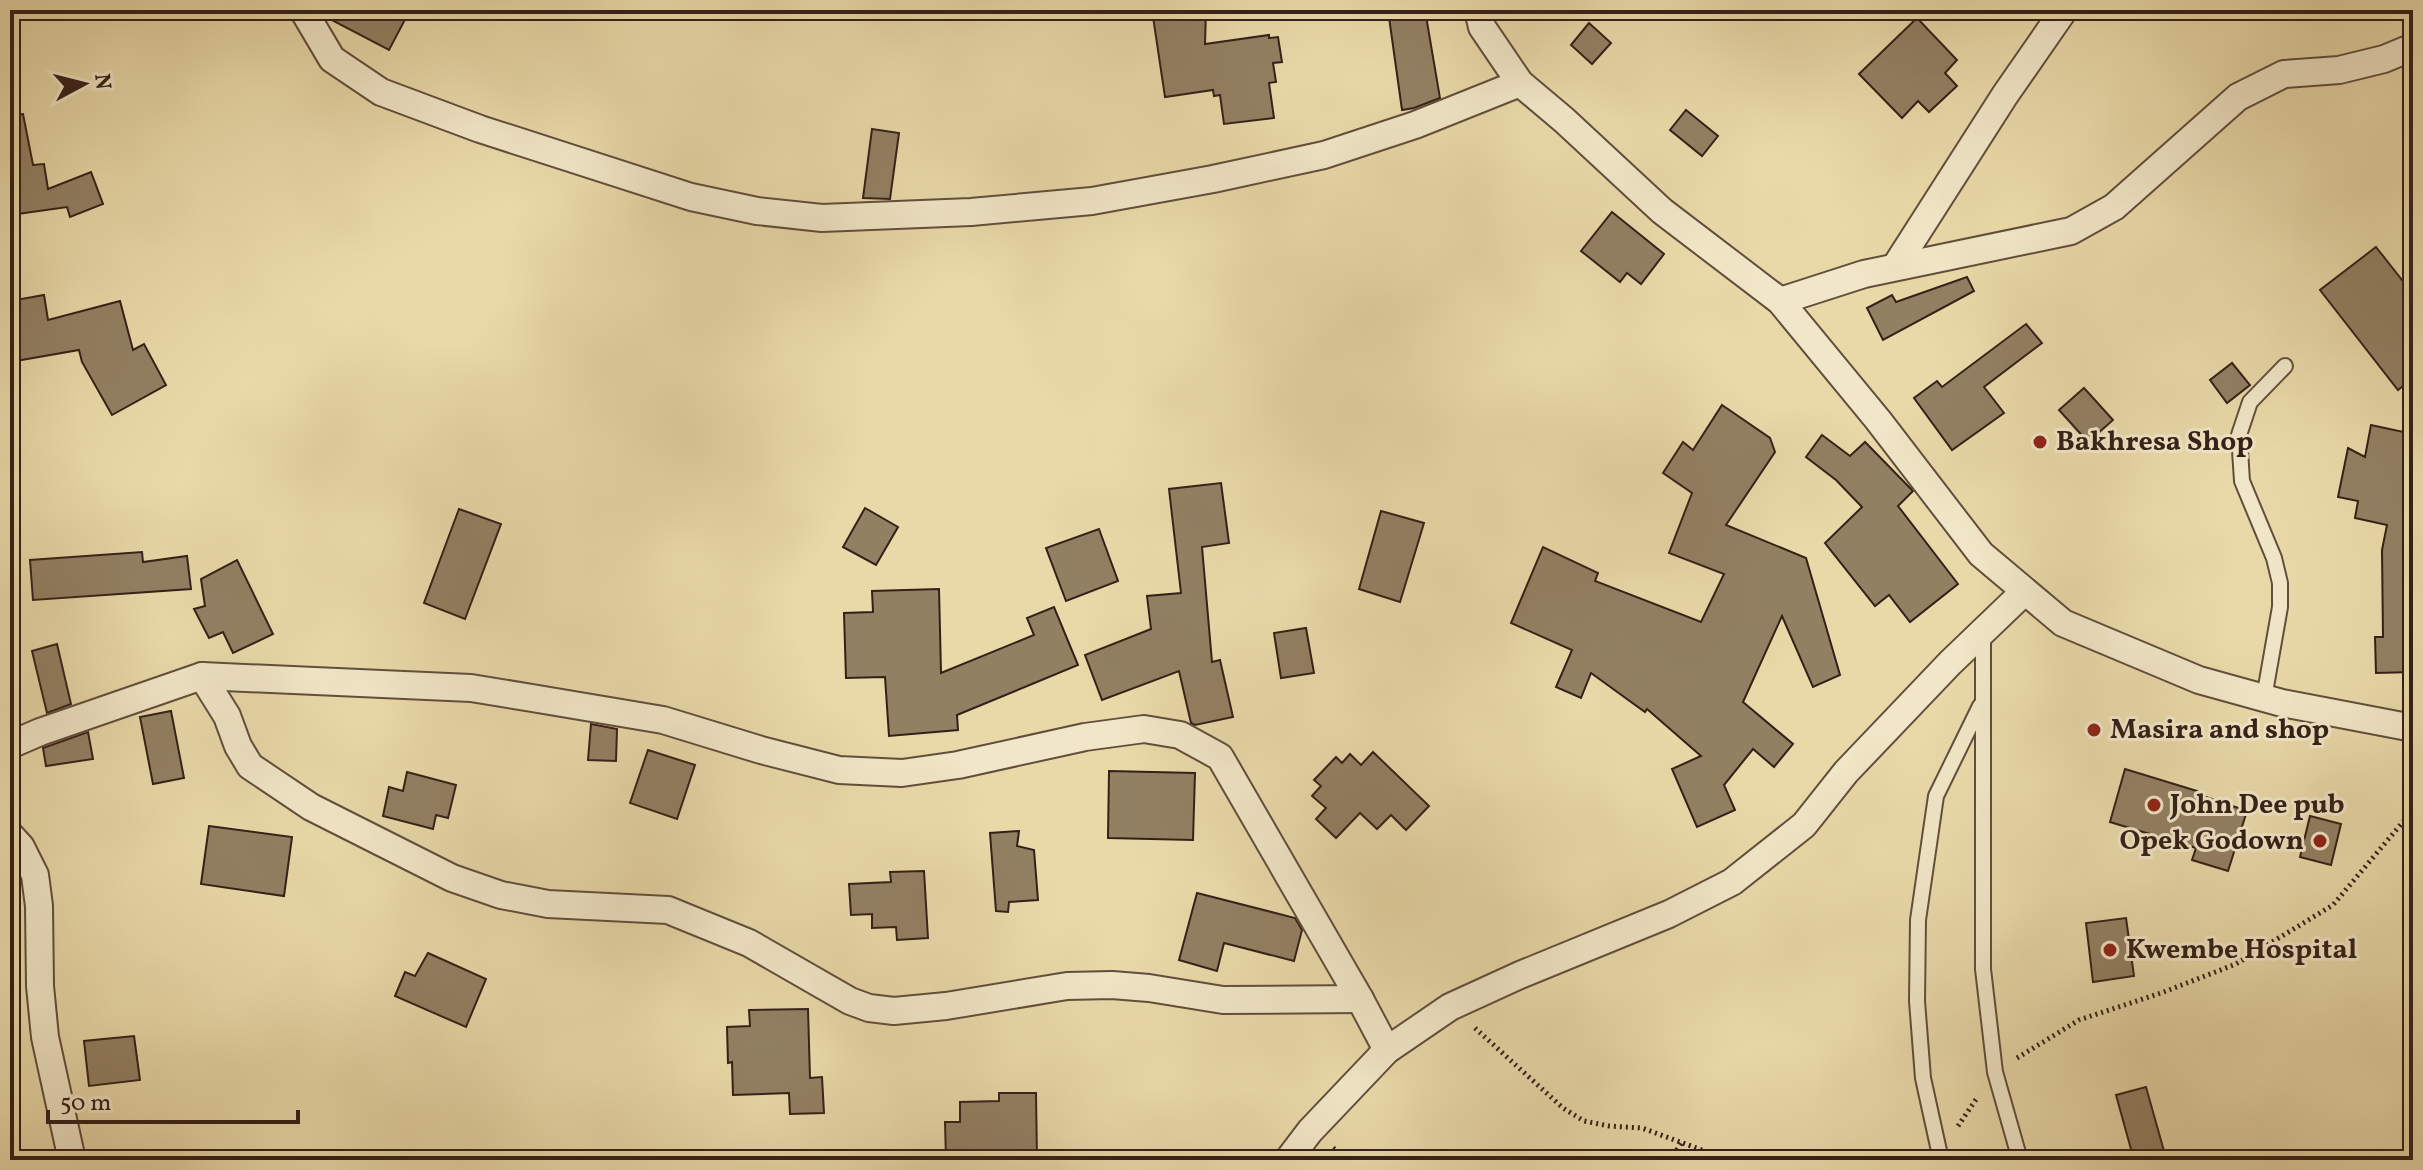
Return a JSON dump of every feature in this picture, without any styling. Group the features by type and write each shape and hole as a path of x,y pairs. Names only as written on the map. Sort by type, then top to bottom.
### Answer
{"street":[{"path":"303,10 332,59 381,92 480,129 691,197 757,211 822,218 971,212 1092,201 1213,179 1324,155 1415,125 1520,83"},
{"path":"1478,10 1482,27 1520,83 1662,211 1780,301 1878,420 1981,554 2063,623 2199,680 2282,703 2413,728"},
{"path":"1895,267 2005,95 2064,10"},
{"path":"1780,301 1830,283 1895,267 2071,231 2114,207 2238,97 2284,74 2339,70 2384,59 2413,47"},
{"path":"1288,1160 1310,1131 1387,1050 1450,1007 1669,914 1732,882 1804,825 1846,772 2024,592"},
{"path":"10,745 202,676 471,688 663,720 761,750 839,770 855,771 902,773 944,767 1085,737 1144,729 1180,735 1220,757 1387,1050"},
{"path":"202,676 227,716 238,746 250,766 311,807 452,878 501,895 548,904 668,910 749,943 850,1001 869,1008 894,1011 946,1006 1067,986 1112,985 1223,1000 1360,999"},
{"path":"10,835 21,847 35,875 45,1037 72,1160"}],"lane":[{"path":"2264,698 2280,607 2280,583 2274,558 2242,481 2239,435 2250,402 2285,366"},
{"path":"1983,632 1983,969 1995,1072 2020,1160"},
{"path":"1940,1157 1923,1078 1917,1001 1918,920 1936,796 1983,700"}],"path":[{"path":"1940,1157 1995,1072 2079,1020 2236,964 2333,905 2413,810"},
{"path":"1450,1007 1563,1108 1584,1121 1642,1128 1729,1160"},
{"path":"1670,1160 1682,1142"}],"building":[{"path":"322,10 410,10 389,50 326,17"},
{"path":"1152,10 1206,10 1205,44 1269,35 1269,38 1278,37 1282,62 1273,63 1276,82 1269,83 1274,118 1224,124 1220,95 1214,96 1213,90 1165,97"},
{"path":"1388,10 1425,10 1440,98 1402,110"},
{"path":"1917,18 1957,60 1945,73 1957,86 1929,112 1918,101 1902,118 1859,74"},
{"path":"1589,23 1611,43 1592,64 1571,45"},
{"path":"1686,110 1718,136 1702,156 1670,130"},
{"path":"23,114 33,165 44,164 48,189 91,172 103,204 70,217 67,207 10,215 10,115"},
{"path":"872,129 899,133 890,199 863,198"},
{"path":"1612,212 1664,254 1641,284 1627,273 1620,282 1581,251"},
{"path":"2376,247 2413,294 2413,378 2398,390 2320,290"},
{"path":"1967,277 1974,291 1883,340 1867,308 1892,295 1896,302"},
{"path":"44,295 48,320 120,301 133,350 144,344 166,385 112,415 82,362 79,350 10,362 10,301"},
{"path":"2026,324 2042,343 1984,387 2004,413 1952,450 1914,398 1937,381 1942,387"},
{"path":"2232,363 2250,385 2227,403 2210,380"},
{"path":"2084,388 2113,420 2088,442 2059,410"},
{"path":"1722,405 1770,438 1775,452 1726,525 1806,558 1840,675 1813,687 1782,616 1743,702 1793,744 1774,767 1753,749 1724,785 1735,810 1697,827 1672,769 1701,756 1647,709 1645,712 1591,673 1581,698 1556,687 1572,650 1511,623 1543,547 1598,573 1595,581 1701,622 1724,574 1669,553 1692,493 1663,473 1683,442 1693,450"},
{"path":"2371,425 2413,434 2413,672 2376,673 2375,637 2383,637 2382,550 2387,525 2355,518 2358,501 2338,497 2348,448 2365,457"},
{"path":"1822,435 1850,456 1865,442 1913,491 1898,506 1958,584 1910,622 1889,595 1875,606 1825,543 1862,507 1836,480 1806,457"},
{"path":"1221,483 1229,543 1202,547 1212,662 1220,660 1233,717 1195,725 1191,723 1179,671 1102,700 1085,655 1151,629 1147,596 1181,593 1169,489"},
{"path":"865,508 898,527 876,565 843,547"},
{"path":"459,509 501,524 465,619 424,603"},
{"path":"1381,511 1424,523 1400,602 1359,589"},
{"path":"1099,529 1118,581 1066,601 1046,548"},
{"path":"142,552 143,562 187,556 191,589 33,600 30,560"},
{"path":"237,560 273,634 233,653 223,632 209,638 194,609 205,606 201,579"},
{"path":"939,589 941,673 1034,635 1027,618 1054,607 1078,665 957,715 958,730 889,736 885,677 846,678 844,613 873,612 872,591"},
{"path":"1306,628 1314,673 1281,678 1274,633"},
{"path":"57,644 71,704 47,713 32,651"},
{"path":"171,711 184,778 153,784 140,717"},
{"path":"591,724 617,729 616,761 588,760"},
{"path":"88,732 93,759 46,766 43,748"},
{"path":"648,750 695,765 677,819 630,803"},
{"path":"1373,752 1429,806 1406,830 1391,815 1377,829 1360,813 1336,838 1316,819 1326,808 1312,796 1321,786 1314,780 1336,757 1342,763 1350,754 1361,765"},
{"path":"2125,769 2197,791 2197,794 2247,811 2228,871 2192,860 2196,848 2110,822"},
{"path":"1109,771 1195,773 1193,840 1108,838"},
{"path":"407,772 456,785 448,818 436,815 433,829 383,816 389,787 403,791"},
{"name":"Opek Godown","path":"2310,816 2341,824 2331,865 2300,857"},
{"path":"209,826 292,837 284,896 201,884"},
{"path":"1019,831 1017,846 1034,850 1038,900 1009,902 1008,912 996,911 990,833"},
{"path":"924,871 928,938 897,940 896,927 872,928 872,914 851,915 849,884 891,882 890,872"},
{"path":"1197,893 1295,918 1302,930 1294,961 1224,943 1217,971 1179,960"},
{"name":"Kwembe Hospital","path":"2126,918 2134,976 2093,982 2086,923"},
{"path":"428,953 486,979 466,1027 395,996 405,972 415,976"},
{"path":"808,1009 810,1078 822,1077 824,1113 790,1114 789,1093 733,1095 727,1027 750,1026 749,1010"},
{"path":"134,1036 140,1080 89,1086 84,1041"},
{"path":"2146,1087 2164,1151 2134,1160 2116,1095"},
{"path":"999,1093 1036,1093 1037,1160 946,1160 945,1122 960,1122 960,1102 999,1101"}],"place":[{"name":"Bakhresa Shop","path":"2040,442"},
{"name":"Masira and shop","path":"2094,730"},
{"name":"John Dee pub","path":"2154,805"},
{"name":"Opek Godown","path":"2320,841"},
{"name":"Kwembe Hospital","path":"2110,950"}]}
